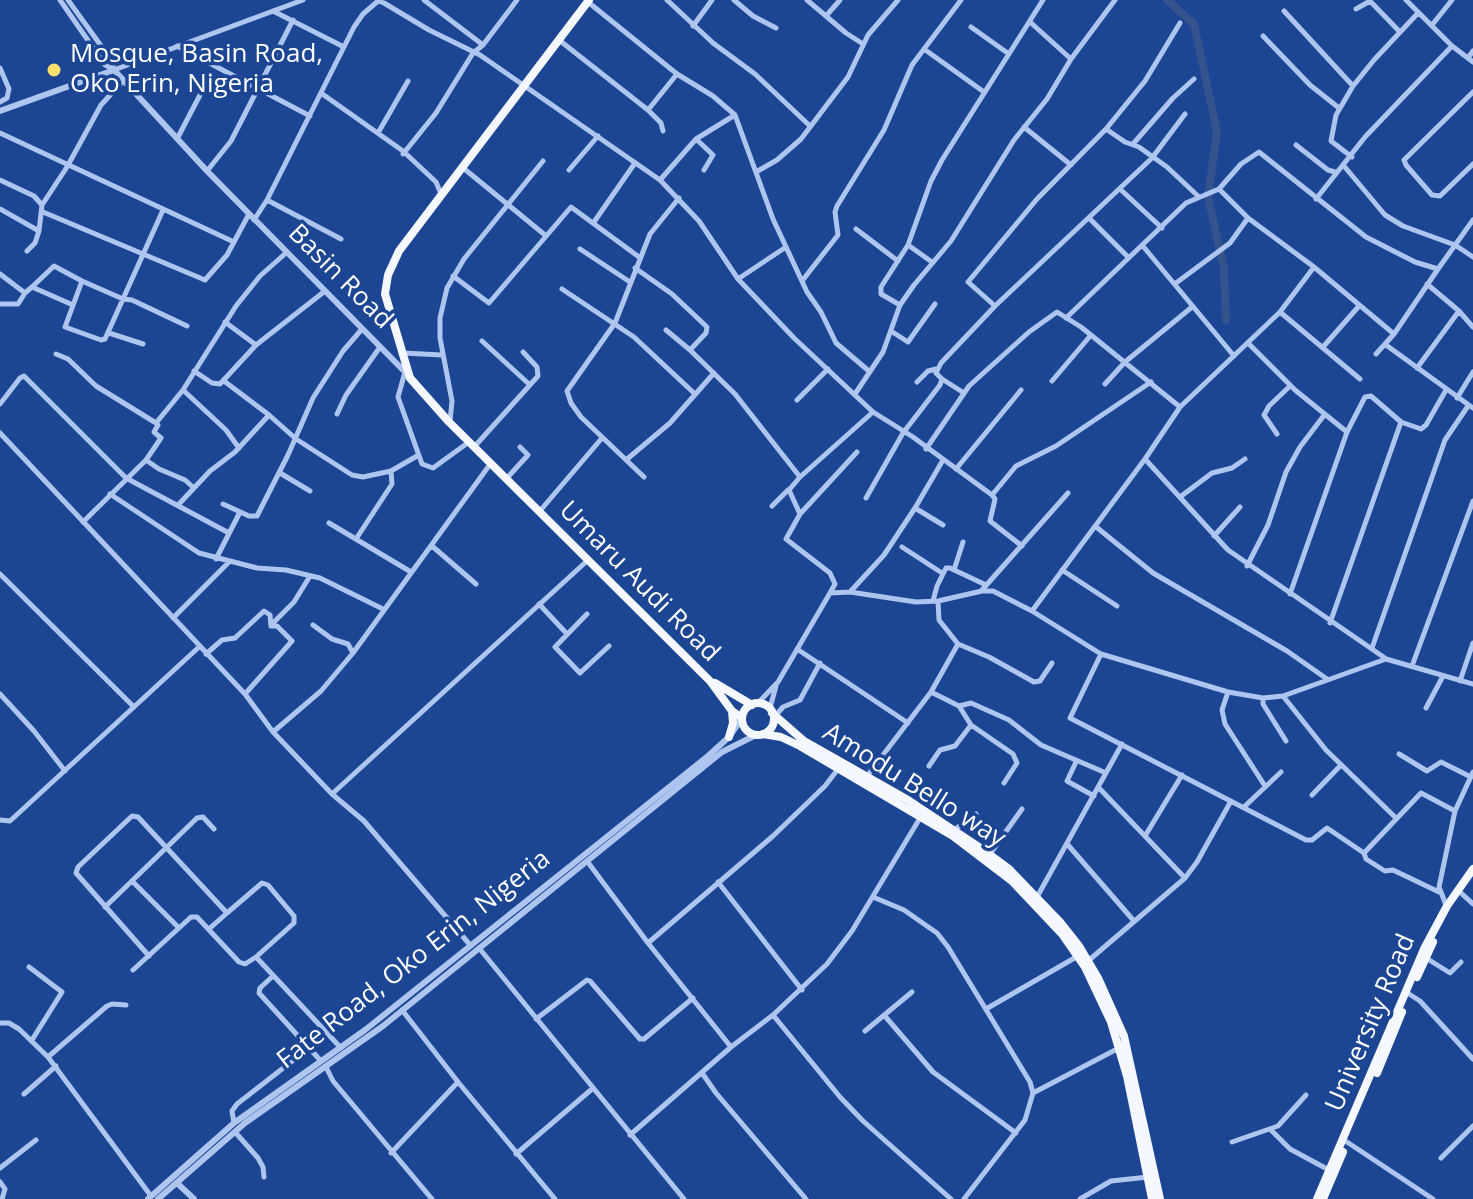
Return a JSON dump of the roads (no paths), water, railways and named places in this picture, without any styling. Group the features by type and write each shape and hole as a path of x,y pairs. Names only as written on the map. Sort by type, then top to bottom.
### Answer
{"main road":[{"path":"408,375 385,294 388,275 399,251 588,1"},
{"name":"Basin Road","path":"408,375 449,422 539,512"},
{"name":"Umaru Audi Road","path":"539,512 710,681"},
{"path":"710,681 773,712 773,725 760,734 748,731 742,718 732,711 710,681"},
{"path":"742,718 747,709 755,704"},
{"path":"729,737 732,711"},
{"name":"Amodu Bello way","path":"773,712 804,741 923,813 1012,881 1042,911 1078,956 1106,1007 1120,1048 1152,1199"},
{"name":"Amodu Bello way","path":"760,734 789,740 954,830 989,855 1060,922 1088,961 1124,1036 1160,1199"},
{"name":"University Road","path":"1323,1199 1407,992 1447,906 1473,869"},
{"name":"University Road","path":"1407,992 1439,928 1473,877"},
{"name":"University Road","path":"1317,1199 1346,1140"}],"street":[{"name":"Basin Road","path":"60,0 105,65 114,70"},
{"name":"Basin Road","path":"68,0 109,55 114,70 176,140 408,375"},
{"path":"0,111 303,0"},
{"path":"424,0 483,45"},
{"path":"403,154 436,113 473,53 483,45 515,2 506,0"},
{"path":"667,0 693,26 755,74 810,126"},
{"path":"693,26 712,0"},
{"path":"734,0 753,16 776,28"},
{"path":"807,0 863,44"},
{"path":"826,16 840,0"},
{"path":"756,172 792,150 848,77 863,44 898,0"},
{"path":"802,281 838,235 837,206 884,130 912,65 961,0"},
{"path":"900,305 880,290 908,245 931,181 966,119 1043,0"},
{"path":"855,394 883,352 900,305 964,222 1024,127 1115,0"},
{"path":"1406,0 1470,60 1473,51"},
{"path":"1432,25 1452,0"},
{"path":"0,180 34,196 42,208 99,236 144,252 205,280 267,200 344,47 363,14 378,1 473,53 660,180 699,221 738,279 873,412 992,495 995,499 990,521 1022,546"},
{"path":"588,1 677,74 713,96 735,115 802,281 836,343 870,372"},
{"path":"1356,9 1370,1 1399,31"},
{"path":"273,11 344,47"},
{"path":"1284,11 1353,86"},
{"path":"1352,157 1330,139 1339,108 1353,86 1418,13"},
{"path":"207,171 231,141 293,20"},
{"path":"1030,22 1071,59"},
{"path":"995,306 968,282 1037,199 1106,129 1145,81 1180,23"},
{"path":"971,27 1009,54"},
{"path":"1263,36 1310,85 1339,108"},
{"path":"558,40 648,110 661,123 663,131"},
{"path":"177,45 310,116"},
{"path":"1316,199 1365,137 1452,46"},
{"path":"924,49 984,92"},
{"path":"101,59 109,55"},
{"path":"0,68 9,89 7,98 0,102"},
{"path":"176,140 211,74"},
{"path":"648,110 677,74"},
{"path":"1133,144 1194,79"},
{"path":"27,251 35,243 42,208 49,194 101,105 123,81"},
{"path":"378,133 408,81"},
{"path":"1473,92 1404,160 1432,195 1440,196 1473,164"},
{"path":"321,93 403,151 436,182 441,194"},
{"path":"917,382 928,371 937,369 995,306 1152,158 1185,114"},
{"path":"660,180 696,139 735,115"},
{"path":"1024,127 1071,165"},
{"path":"1106,129 1177,175 1199,197"},
{"path":"0,133 67,167 234,242"},
{"path":"569,170 598,136"},
{"path":"696,139 713,155 704,170"},
{"path":"1296,145 1335,172"},
{"path":"1066,318 1186,203 1219,189 1241,164 1259,152 1366,237 1415,262 1438,269"},
{"path":"449,422 452,401 442,355 440,318 447,288 507,203 543,161"},
{"path":"594,222 635,163"},
{"path":"1343,165 1385,215 1403,226 1455,245 1473,257"},
{"path":"462,166 545,235"},
{"path":"1120,189 1162,228"},
{"path":"1219,189 1248,218 1314,267 1394,334"},
{"path":"34,196 49,194"},
{"path":"644,477 602,438 571,403 567,391 615,323 639,257 656,224 679,198"},
{"path":"267,200 341,239"},
{"path":"453,276 489,303 571,207 639,257"},
{"path":"0,209 39,231"},
{"path":"82,281 65,327 101,340 109,333 163,210"},
{"path":"1089,218 1128,257"},
{"path":"1176,283 1224,247 1248,218"},
{"path":"1376,354 1386,345 1472,224"},
{"path":"856,229 898,261"},
{"path":"908,245 932,262"},
{"path":"1142,245 1234,356"},
{"path":"738,279 786,247"},
{"path":"580,249 630,282"},
{"path":"83,522 146,460 161,438 154,432 156,423 183,390 225,322 260,276 287,252"},
{"path":"0,304 18,304 25,293 54,266 187,326"},
{"path":"1032,611 1180,407 1280,312 1314,267"},
{"path":"635,268 672,294 707,327 706,333 690,350"},
{"path":"0,274 25,293"},
{"path":"1427,284 1473,327"},
{"path":"32,287 73,305"},
{"path":"562,289 615,323 695,394"},
{"path":"194,371 212,383 220,384 256,345 325,291"},
{"path":"891,331 908,342 935,304"},
{"path":"1323,347 1359,306"},
{"path":"1105,384 1125,362 1192,307"},
{"path":"1417,368 1459,311"},
{"path":"1280,312 1360,379"},
{"path":"926,449 964,393 1053,313 1091,335 1180,407"},
{"path":"225,322 256,345"},
{"path":"223,504 257,516 313,398 343,351 362,329"},
{"path":"666,330 735,394 800,477"},
{"path":"109,333 143,344"},
{"path":"1052,381 1091,335"},
{"path":"482,341 530,385"},
{"path":"1249,344 1291,385 1347,432"},
{"path":"1372,648 1445,440 1471,407 1386,345"},
{"path":"337,414 346,395 380,347"},
{"path":"408,375 398,397 417,456 422,464 433,468 473,444 538,376 539,370 523,352"},
{"path":"401,353 442,355"},
{"path":"56,354 68,359 96,386 156,423"},
{"path":"797,400 828,369"},
{"path":"937,369 936,373 942,379 964,393"},
{"path":"1457,398 1473,372"},
{"path":"626,460 670,423 714,373"},
{"path":"0,404 20,378 28,379 126,478 229,533"},
{"path":"866,498 903,433 942,379"},
{"path":"224,381 296,439 357,477 391,471 417,456"},
{"path":"992,495 1016,466 1056,446 1151,382"},
{"path":"1277,434 1264,415 1291,385"},
{"path":"183,390 226,430 239,448"},
{"path":"956,469 1021,390"},
{"path":"1290,594 1347,432 1367,396 1371,396 1401,422 1416,429 1426,425 1446,390"},
{"path":"772,506 873,412"},
{"path":"1247,566 1268,525 1286,472 1325,414"},
{"path":"179,504 269,415"},
{"path":"1330,623 1401,422"},
{"path":"0,433 245,694 273,732 332,794 364,821 536,1019 684,1199"},
{"path":"539,512 602,438"},
{"path":"507,478 528,455 520,447"},
{"path":"755,704 778,682 835,584 830,573 786,539 800,514 857,452"},
{"path":"1145,459 1214,536 1247,566 1330,623 1386,659 1473,684"},
{"path":"1180,497 1212,473 1232,468 1245,459"},
{"path":"146,460 194,488"},
{"path":"850,592 884,555 943,460"},
{"path":"273,732 321,691 353,653 492,462"},
{"path":"356,539 392,484 391,471"},
{"path":"280,473 310,491"},
{"path":"789,490 800,514"},
{"path":"830,593 850,592 916,602 935,601 984,588 1068,493"},
{"path":"110,494 199,553 229,562 320,578 383,609"},
{"path":"1412,666 1473,501"},
{"path":"1214,536 1240,507"},
{"path":"915,508 943,525"},
{"path":"216,559 240,512"},
{"path":"329,523 411,572"},
{"path":"1095,526 1153,573 1287,651 1327,680"},
{"path":"954,570 963,542"},
{"path":"432,546 476,584"},
{"path":"902,547 942,573"},
{"path":"332,794 588,559"},
{"path":"173,618 229,562"},
{"path":"1052,663 1040,681 1034,682 958,644 939,620 935,601 946,568 1032,611 1101,654 1228,692 1263,698 1283,696 1386,659"},
{"path":"1062,570 1117,606"},
{"path":"0,574 134,707"},
{"path":"271,626 294,602 310,576"},
{"path":"539,604 567,634"},
{"path":"206,654 222,640 235,638 264,611 270,615 271,626"},
{"path":"587,614 555,647 580,673 609,646"},
{"path":"313,625 332,639 348,644 353,653"},
{"path":"245,694 292,641 277,626 271,626"},
{"path":"1460,681 1473,643"},
{"path":"866,777 931,692 958,644"},
{"path":"0,820 10,821 199,647"},
{"path":"797,649 908,723"},
{"path":"1101,654 1070,718 1306,840 1312,840 1327,828 1385,871 1393,870 1439,892 1447,906"},
{"path":"773,712 800,700 820,663"},
{"path":"1426,708 1443,676"},
{"path":"773,712 778,682"},
{"path":"931,692 959,706 971,725 1016,758 1017,763 1004,783"},
{"path":"1228,692 1222,710 1225,724 1265,786"},
{"path":"0,694 65,771"},
{"path":"1283,696 1326,750 1396,818"},
{"path":"1263,698 1263,704 1286,741"},
{"path":"959,706 971,703 1009,720 1041,745 1106,773"},
{"path":"708,760 742,718"},
{"path":"929,766 940,750 955,746 971,725"},
{"path":"708,760 760,734"},
{"path":"1037,897 1123,744"},
{"path":"1399,754 1427,771 1441,762 1472,774 1455,811 1439,892"},
{"name":"Fate Road, Oko Erin, Nigeria","path":"475,947 708,760"},
{"name":"Fate Road, Oko Erin, Nigeria","path":"153,1198 177,1183 235,1132 400,1008 708,760"},
{"path":"1076,762 1067,781 1094,796"},
{"path":"1312,795 1341,765"},
{"path":"648,943 773,836 825,786 839,768"},
{"path":"1244,807 1281,772"},
{"path":"1145,836 1182,775"},
{"path":"1099,788 1185,878"},
{"path":"1364,853 1421,793 1455,811"},
{"path":"1088,961 1185,878 1231,801"},
{"path":"989,855 1022,809"},
{"path":"630,1135 802,990 827,964 873,897 923,813"},
{"path":"954,830 976,814"},
{"path":"149,956 78,876 78,867 134,815 227,913"},
{"path":"105,907 200,817 214,829"},
{"path":"1068,845 1134,921"},
{"path":"586,860 731,1047"},
{"path":"132,881 179,928"},
{"path":"718,882 802,990"},
{"path":"133,970 194,916 239,962 245,964 294,923 294,916 268,885 262,883 209,929"},
{"path":"1461,893 1473,904"},
{"path":"873,897 904,910 937,933 1030,1082 1033,1093 1030,1111 964,1199"},
{"path":"986,1009 1078,956"},
{"path":"256,957 341,1048"},
{"path":"1426,958 1452,973 1461,962"},
{"path":"29,967 62,992 32,1040"},
{"path":"273,976 260,988 259,993 324,1064 333,1081 432,1199"},
{"path":"536,1019 587,980 640,1039 644,1039 693,998"},
{"path":"865,1031 912,992"},
{"path":"1407,992 1420,1001 1473,1059"},
{"path":"48,1057 107,1006 126,1005"},
{"path":"400,1008 555,1199"},
{"name":"Fate Road, Oko Erin, Nigeria","path":"153,1198 234,1123 324,1064 341,1048 400,1008"},
{"path":"773,1015 856,1113 951,1199"},
{"path":"884,1015 933,1072 1016,1133"},
{"path":"0,1023 9,1023 32,1040 56,1066 153,1198"},
{"path":"234,1123 232,1111 237,1104 309,1048"},
{"path":"1033,1093 1120,1048"},
{"path":"24,1094 56,1066"},
{"path":"702,1073 806,1199"},
{"path":"391,1153 458,1082"},
{"path":"516,1154 592,1089"},
{"path":"1232,1142 1281,1124 1306,1095"},
{"path":"1441,1158 1473,1126"},
{"path":"1271,1130 1293,1152 1330,1171"},
{"path":"235,1132 258,1158 264,1177"},
{"path":"0,1168 36,1140"},
{"path":"1346,1140 1433,1199"},
{"path":"1080,1199 1111,1181 1148,1177"},
{"path":"0,1182 5,1189 2,1199"},
{"path":"177,1183 194,1199"}],"waterway":[{"path":"1167,0 1194,24 1217,132 1208,197 1224,269 1226,320"}],"place":[{"name":"Mosque, Basin Road, Oko Erin, Nigeria","path":"54,70"}]}
